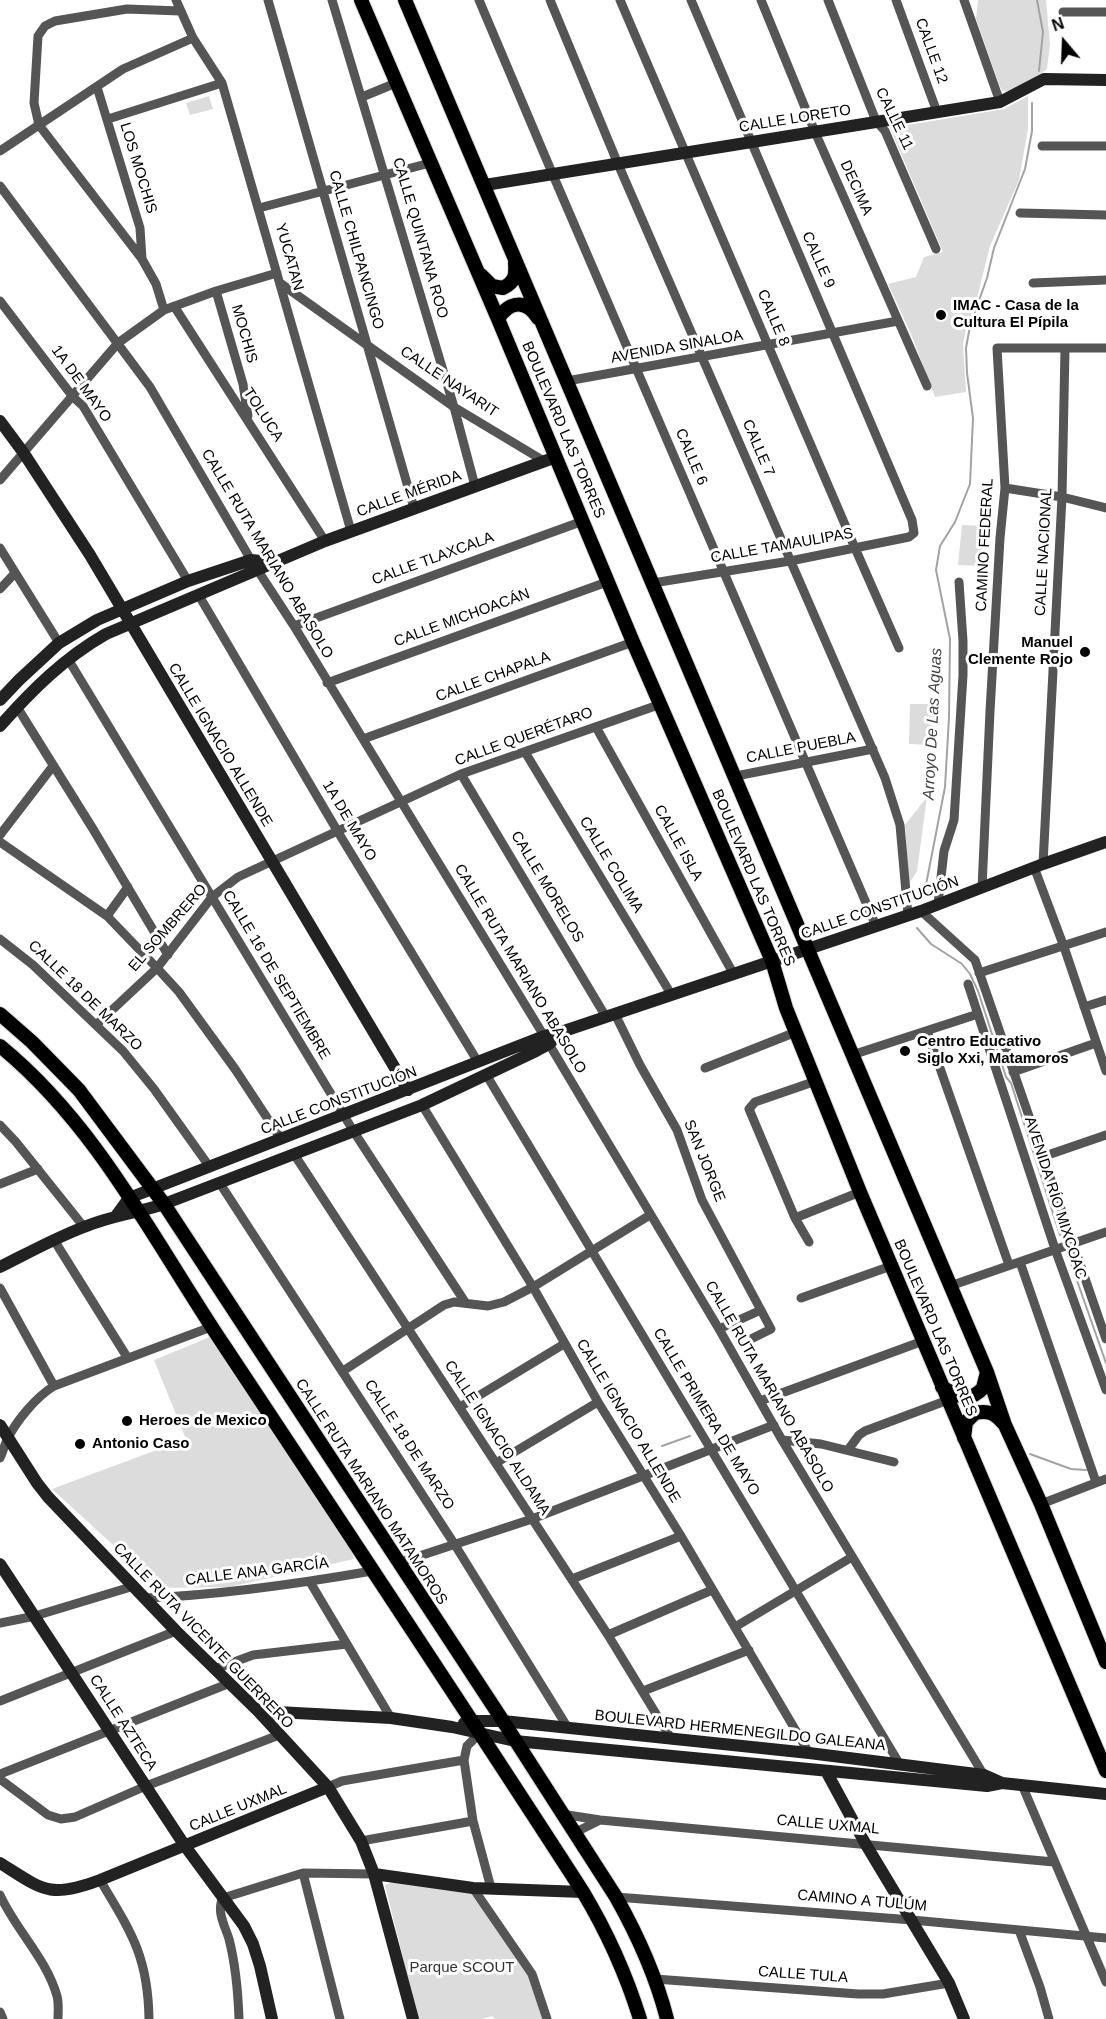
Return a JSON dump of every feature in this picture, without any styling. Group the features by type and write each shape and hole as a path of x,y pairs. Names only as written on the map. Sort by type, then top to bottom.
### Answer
{"main road":[{"name":"BOULEVARD LAS TORRES","path":"361,0 498,319 550,459 583,521 607,582 772,961 796,1032 860,1192 1106,1772"},
{"name":"BOULEVARD LAS TORRES","path":"405,0 987,1372 1005,1425 1041,1504 1106,1662"},
{"name":"CALLE LORETO","path":"485,185 553,176 685,151 1000,102 1044,79 1106,80"},
{"path":"476,269 492,286 503,288 515,279 514,256"},
{"path":"498,319 508,306 521,305 531,310 544,327"},
{"name":"CALLE IGNACIO ALLENDE","path":"0,421 23,452 90,555 408,1090"},
{"name":"CALLE MÉRIDA","path":"254,565 273,562 325,540 550,459"},
{"path":"0,700 18,680 59,643 97,620 188,581 254,565"},
{"path":"0,726 41,682 68,659 106,634 198,594 254,565"},
{"name":"CALLE CONSTITUCIÓN","path":"0,1267 84,1227 116,1215 138,1213 164,1204 422,1105 487,1076 561,1032 921,911 1039,865 1106,842"},
{"name":"CALLE RUTA MARIANO MATAMOROS","path":"0,1014 32,1042 79,1090 164,1204 616,1897 632,1924 655,1979 667,2019"},
{"name":"CALLE CONSTITUCIÓN","path":"129,1198 478,1062 547,1040"},
{"path":"0,1046 69,1113 89,1138 129,1198 211,1327 583,1892 602,1923 617,1955 640,2019"},
{"path":"116,1215 129,1198"},
{"path":"945,1394 970,1397 983,1388 987,1372"},
{"path":"964,1438 966,1422 975,1413 990,1412 998,1416 1005,1425"},
{"name":"CALLE RUTA VICENTE GUERRERO","path":"0,1425 48,1497 258,1711 328,1787 361,1841 374,1874 413,2019"},
{"name":"CALLE AZTECA","path":"0,1564 185,1846 244,1926 253,1944 272,2019"},
{"name":"BOULEVARD HERMENEGILDO GALEANA","path":"258,1711 391,1718 452,1727 515,1741 826,1771 985,1780"},
{"name":"BOULEVARD HERMENEGILDO GALEANA","path":"452,1727 472,1721 503,1721 899,1763 1002,1783 1106,1794"},
{"path":"826,1771 865,1843 949,1983 963,2019"},
{"name":"CALLE UXMAL","path":"0,1863 38,1886 64,1891 100,1880 328,1787"},
{"path":"374,1874 473,1888 583,1892"}],"street":[{"name":"YUCATAN","path":"176,0 192,38 222,83 351,531"},
{"name":"CALLE CHILPANCINGO","path":"268,0 414,508"},
{"name":"CALLE QUINTANA ROO","path":"332,0 454,408 475,486"},
{"name":"CALLE 6","path":"479,0 876,926"},
{"name":"CALLE 7","path":"550,0 618,164 890,792 900,825 908,915"},
{"name":"CALLE 8","path":"620,0 899,648"},
{"name":"CALLE 9","path":"691,0 912,520 914,533"},
{"name":"DECIMA","path":"761,0 815,132 927,386"},
{"name":"CALLE 11","path":"828,0 876,121 885,131 936,249"},
{"name":"CALLE 12","path":"896,0 937,112"},
{"path":"964,0 1000,102"},
{"path":"165,310 156,284 142,259 39,125 34,103 38,36 45,26 55,21 127,9 180,11"},
{"path":"1062,12 1106,12"},
{"path":"0,151 123,69 192,38"},
{"path":"108,119 222,83"},
{"path":"362,97 396,83"},
{"name":"LOS MOCHIS","path":"97,87 141,228 142,259"},
{"path":"1042,146 1106,146"},
{"path":"259,208 430,163"},
{"name":"CALLE RUTA MARIANO ABASOLO","path":"0,186 150,387 254,565 294,626 547,1040 985,1780"},
{"path":"1020,213 1106,215"},
{"path":"0,480 118,343 174,306 216,291 279,278"},
{"name":"CALLE NAYARIT","path":"279,278 454,408 550,459"},
{"path":"1033,283 1106,279"},
{"name":"MOCHIS","path":"216,291 243,384 249,421"},
{"name":"1A DE MAYO","path":"0,300 82,406 188,581"},
{"name":"TOLUCA","path":"174,306 325,540"},
{"name":"AVENIDA SINALOA","path":"567,381 898,321"},
{"name":"CAMINO FEDERAL","path":"982,888 990,711 1005,488 997,348 1106,348"},
{"name":"CALLE NACIONAL","path":"1039,865 1062,497 1065,348"},
{"path":"1005,488 1062,497 1106,508"},
{"name":"CALLE TLAXCALA","path":"294,626 583,521"},
{"name":"CALLE TAMAULIPAS","path":"653,583 790,561 909,537 914,533"},
{"path":"0,548 59,643"},
{"path":"0,589 15,573"},
{"name":"CALLE MICHOACÁN","path":"327,683 607,582"},
{"path":"938,904 944,851 954,820 963,675 963,641 958,582"},
{"name":"1A DE MAYO","path":"198,594 338,832 478,1062"},
{"name":"CALLE CHAPALA","path":"363,739 633,642"},
{"name":"CALLE 16 DE SEPTIEMBRE","path":"68,659 343,1115 465,1302"},
{"name":"CALLE QUERÉTARO","path":"400,802 461,774 661,704"},
{"path":"17,707 168,955"},
{"name":"CALLE ISLA","path":"596,727 733,973"},
{"name":"CALLE PUEBLA","path":"736,777 873,749"},
{"name":"CALLE COLIMA","path":"525,752 671,994"},
{"path":"0,835 53,766"},
{"name":"CALLE MORELOS","path":"461,774 611,1015"},
{"name":"EL SOMBRERO","path":"96,1025 157,968 212,897 237,877 400,802"},
{"path":"0,842 107,916 157,968 179,992 281,1139"},
{"path":"1039,865 1064,947 1106,1069"},
{"path":"107,916 128,888"},
{"name":"AVENIDA RÍO MIXCOAC","path":"921,911 972,957 979,973 1042,1157 1104,1325 1106,1340"},
{"path":"979,973 1106,932"},
{"name":"CALLE 18 DE MARZO","path":"0,939 33,965 123,1051 154,1089 209,1166"},
{"name":"AVENIDA RÍO MIXCOAC","path":"968,984 1055,1249 1106,1390"},
{"path":"1084,1007 1106,1000"},
{"path":"852,1055 978,1014"},
{"name":"SAN JORGE","path":"611,1015 677,1130 702,1200 761,1310"},
{"path":"927,1031 1009,1265"},
{"path":"705,1068 796,1032"},
{"path":"1013,1072 1096,1043"},
{"name":"CALLE PRIMERA DE MAYO","path":"487,1076 899,1763"},
{"path":"809,1242 795,1218 749,1109 754,1102 816,1081"},
{"name":"CALLE IGNACIO ALLENDE","path":"422,1105 533,1287 598,1402 681,1536 809,1753"},
{"path":"0,1125 84,1227"},
{"path":"1042,1157 1106,1134"},
{"name":"CALLE IGNACIO ALDAMA","path":"294,1154 572,1579 672,1740"},
{"path":"0,1185 38,1169"},
{"name":"CALLE 18 DE MARZO","path":"219,1182 455,1545 568,1728"},
{"path":"795,1218 860,1192"},
{"path":"343,1371 444,1305 454,1302 465,1302 477,1306 496,1304 533,1287 650,1215"},
{"path":"950,1286 1106,1232"},
{"path":"54,1240 127,1357"},
{"path":"1020,1262 1096,1482"},
{"path":"801,1298 891,1266"},
{"path":"0,1288 54,1386"},
{"path":"719,1329 761,1310 771,1329 743,1343"},
{"path":"0,1458 8,1438 38,1400 54,1386 211,1327"},
{"path":"760,1401 922,1341"},
{"path":"460,1407 564,1344"},
{"path":"848,1450 859,1435 865,1431 945,1394"},
{"path":"496,1463 598,1402"},
{"path":"398,1563 532,1519 774,1425"},
{"path":"782,1440 821,1444 894,1462"},
{"path":"1041,1504 1106,1479"},
{"path":"572,1579 681,1536"},
{"path":"735,1627 852,1557"},
{"name":"CALLE ANA GARCÍA","path":"146,1598 193,1596 310,1582 372,1570"},
{"path":"310,1582 391,1718"},
{"path":"0,1623 35,1616 134,1586"},
{"path":"608,1635 712,1590"},
{"path":"0,1701 176,1630"},
{"path":"215,1669 253,1655 347,1644"},
{"path":"643,1691 749,1650"},
{"path":"0,1774 230,1683"},
{"path":"480,1733 467,1746 465,1760 473,1821 491,1888"},
{"path":"0,1779 48,1815 61,1819 75,1817 146,1786 279,1734"},
{"name":"CALLE UXMAL","path":"328,1787 342,1781 465,1760"},
{"path":"1022,1785 1106,1982"},
{"name":"CALLE UXMAL","path":"561,1814 600,1820 1054,1862"},
{"path":"574,1833 600,1820"},
{"path":"361,1841 473,1821"},
{"path":"239,2019 237,1976 220,1909 223,1898 303,1873 374,1874"},
{"path":"303,1873 340,2019"},
{"path":"100,1880 134,1938 142,1960 148,1985 149,2019"},
{"path":"473,1888 532,1974 547,2019"},
{"path":"0,1894 7,1910 44,1964 58,1998 58,2019"},
{"name":"CAMINO A TULÚM","path":"616,1897 1106,1938"},
{"path":"1018,1930 1049,2019"},
{"name":"CALLE TULA","path":"655,1979 867,1994 949,1983"},
{"path":"0,2012 3,2019"}],"green space":[{"path":"978,0 1046,0 1050,44 1047,69 1020,87 1003,91 976,19"},
{"path":"209,96 213,109 190,115 186,103"},
{"path":"1028,96 1028,129 1019,180 990,246 976,302 966,329 963,344 966,392 935,397 911,334 888,284 916,277 924,257 943,252 890,128 1004,109"},
{"path":"962,525 985,526 982,566 958,565"},
{"path":"910,704 933,704 932,745 909,744"},
{"path":"927,797 917,871 909,884 905,825"},
{"path":"210,1337 351,1549 354,1559 229,1587 160,1588 52,1489 186,1439 154,1360"},
{"name":"Parque SCOUT","path":"393,1882 472,1892 529,1975 542,2019 495,2019 492,2016 482,2019 418,2019 385,1885"}],"waterway":[{"name":"Arroyo De Las Aguas","path":"1037,0 1043,32 1039,71"},
{"name":"Arroyo De Las Aguas","path":"924,895 945,787 949,717 950,639 936,570 940,546 955,522 970,484 973,418 966,348 970,326 987,278 994,248 1025,169 1032,131 1032,103"},
{"name":"Arroyo De Las Aguas","path":"917,928 931,944 962,964 978,991 1006,1077 1011,1083 1060,1235"},
{"name":"Arroyo De Las Aguas","path":"1068,1255 1106,1363"},
{"path":"662,1446 690,1436"},
{"path":"1030,1454 1071,1469 1086,1470"}],"place":[{"name":"IMAC - Casa de la Cultura El Pípila","path":"941,315"},
{"name":"Manuel Clemente Rojo","path":"1085,652"},
{"name":"Centro Educativo Siglo Xxi, Matamoros","path":"905,1051"},
{"name":"Heroes de Mexico","path":"127,1421"},
{"name":"Antonio Caso","path":"80,1444"}]}
